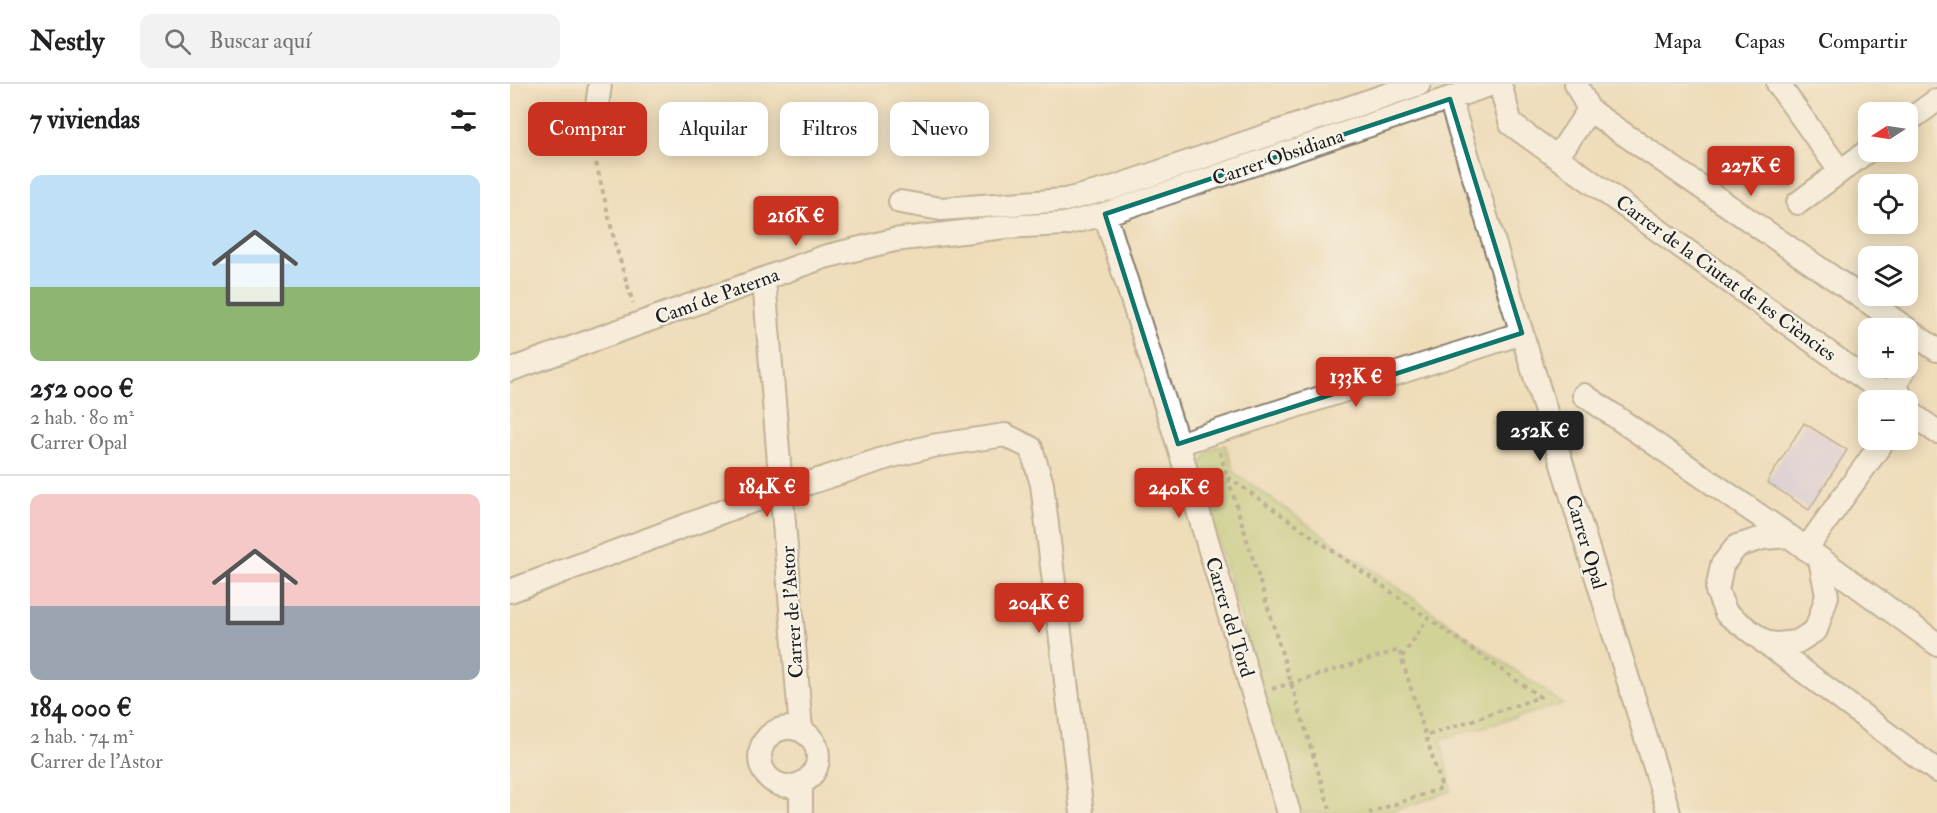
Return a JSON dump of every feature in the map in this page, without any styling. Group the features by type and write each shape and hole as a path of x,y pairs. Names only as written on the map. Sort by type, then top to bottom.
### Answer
{"street":[{"path":"598,102 600,84"},
{"path":"900,202 941,209 1065,200 1109,189 1419,84"},
{"name":"Carrer Obsidiana","path":"1105,214 1492,84"},
{"name":"Carrer de la Ciutat de les Ciències","path":"1500,84 1511,124 1880,390"},
{"path":"1576,84 1589,110 1891,318"},
{"path":"1778,84 1840,171"},
{"name":"Carrer Opal","path":"1450,99 1669,813"},
{"path":"1918,116 1934,109"},
{"path":"1558,156 1589,110"},
{"path":"1798,203 1858,158"},
{"name":"Camí de Paterna","path":"510,370 824,257 894,240 1005,227 1065,224 1105,214"},
{"name":"Carrer del Tord","path":"1105,214 1178,444 1289,813"},
{"name":"Carrer de l'Astor","path":"764,280 801,730"},
{"path":"1178,444 1522,333"},
{"path":"1918,337 1936,349"},
{"path":"1918,357 1936,349"},
{"path":"1584,396 1805,548 1937,644"},
{"path":"1918,418 1937,432"},
{"path":"510,591 738,506 889,457 932,446 1005,435 1031,448 1042,484 1082,813"},
{"path":"1805,548 1877,450"},
{"path":"1805,548 1763,538 1737,546 1722,565 1717,591 1726,613 1937,771"},
{"path":"1764,642 1778,644 1797,642 1816,630 1827,597 1805,548"},
{"path":"791,727 801,730 815,743 818,762 815,771 801,784 791,787 772,782 760,766 761,747 773,732 782,728 791,727"},
{"path":"801,784 801,813"}],"path":[{"path":"595,156 616,247 640,324"},
{"path":"1218,447 1331,813"},
{"path":"1228,477 1540,697 1426,736"},
{"path":"1401,658 1428,618"},
{"path":"1263,692 1399,650 1442,788 1369,813"}],"highlighted area":[{"path":"1450,99 1522,333 1178,444 1105,214"}],"green space":[{"path":"1225,445 1235,473 1563,704 1441,739 1451,791 1388,813 1299,813 1197,471 1210,449"}],"building":[{"path":"1804,423 1847,450 1809,510 1767,482"}]}
